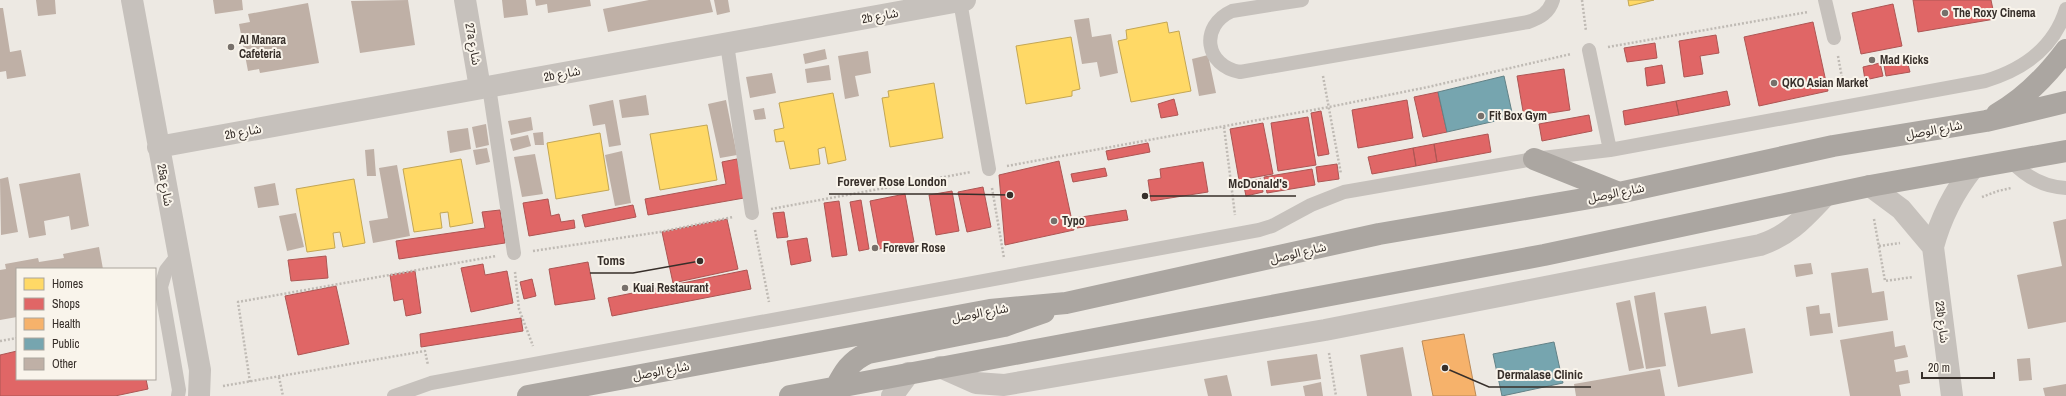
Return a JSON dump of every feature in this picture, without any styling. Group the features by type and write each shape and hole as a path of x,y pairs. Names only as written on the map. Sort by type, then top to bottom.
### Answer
{"main road":[{"path":"1986,121 2009,107 2032,87 2054,65 2066,50"},
{"name":"شارع الوصل","path":"528,396 990,310 1066,303 1378,234 1619,193 1833,146 1986,121 2066,102"},
{"path":"790,396 837,392 909,373 1544,255 1870,186 2066,151"},
{"path":"1534,159 1619,193"},
{"path":"837,392 849,364 858,357 868,353 1019,322 1066,303"}],"street":[{"name":"25a شارع","path":"132,0 200,370 199,396"},
{"name":"27a شارع","path":"465,0 485,88"},
{"name":"2b شارع","path":"158,147 963,0"},
{"name":"23b شارع","path":"1952,396 1933,247 1938,226 1948,205 1973,168"},
{"path":"1870,186 1900,209 1933,247"},
{"path":"940,367 976,383 1004,385 1325,330 1760,245 1785,235 1796,226 1825,196"},
{"name":"25a شارع","path":"200,370 218,388"},
{"path":"892,396 909,373"}],"lane":[{"path":"963,0 989,169"},
{"path":"1302,0 1232,11 1224,15 1218,21 1210,36 1213,53 1224,66 1240,72 1528,22 1538,19 1546,13 1553,0"},
{"path":"1825,0 1834,38"},
{"path":"394,396 431,383 1238,234 1272,226 1310,205 1344,192 1534,159 1610,150 1985,81 2004,75 2025,64 2042,50 2056,31 2066,9"},
{"path":"727,44 752,213"},
{"path":"1589,50 1610,150"},
{"path":"485,88 514,253"},
{"path":"2011,161 2019,170 2040,183 2066,188"},
{"path":"178,255 166,270 161,287 179,390 178,396"}],"path":[{"path":"1582,0 1589,50"},
{"path":"1834,38 1848,107"},
{"path":"1320,58 1344,192"},
{"path":"1224,126 1238,234"},
{"path":"989,169 1007,276"},
{"path":"752,213 773,320"},
{"path":"514,253 519,308 540,363"},
{"path":"1325,330 1336,396"},
{"path":"0,341 16,338"},
{"path":"218,388 425,351 431,383"},
{"path":"279,377 282,396"}],"building: Homes":[{"path":"1628,0 1654,0 1629,6"},
{"path":"1167,22 1169,33 1179,31 1191,91 1131,102 1118,41 1127,39 1126,30"},
{"path":"1071,37 1080,89 1072,91 1072,96 1026,104 1016,46"},
{"path":"934,83 943,138 890,147 882,98 889,97 888,91"},
{"path":"833,93 846,160 828,164 825,147 818,149 820,164 790,169 784,141 776,142 774,130 784,128 779,103"},
{"path":"707,125 717,180 660,190 650,134"},
{"path":"600,133 609,190 556,199 547,143"},
{"path":"461,159 473,223 450,227 448,212 440,213 442,228 414,232 403,169"},
{"path":"354,179 365,243 343,247 340,232 333,233 335,248 307,252 296,189"}],"building: Shops":[{"path":"1913,0 1991,0 1995,19 1918,32"},
{"path":"1893,4 1902,46 1861,54 1852,13"},
{"path":"1813,22 1828,91 1759,106 1744,37"},
{"path":"1716,35 1719,53 1700,56 1703,74 1684,77 1679,41"},
{"path":"1655,43 1657,58 1627,62 1624,48"},
{"path":"1907,61 1910,72 1886,76 1884,65"},
{"path":"1880,63 1883,76 1865,80 1863,67"},
{"path":"1662,65 1665,83 1647,86 1645,68"},
{"path":"1564,69 1570,110 1524,117 1517,76"},
{"path":"1727,91 1730,105 1679,115 1676,101"},
{"path":"1438,92 1447,132 1423,137 1414,97"},
{"path":"1174,99 1178,115 1161,118 1158,104"},
{"path":"1407,100 1413,138 1358,148 1352,110"},
{"path":"1676,101 1679,115 1625,125 1623,111"},
{"path":"1321,111 1329,154 1318,156 1311,113"},
{"path":"1589,115 1592,131 1542,141 1539,124"},
{"path":"1308,117 1316,165 1278,171 1271,123"},
{"path":"1263,123 1273,174 1239,180 1230,129"},
{"path":"1488,134 1491,152 1437,162 1434,144"},
{"path":"1148,143 1150,152 1108,160 1106,151"},
{"path":"1434,144 1437,162 1416,166 1413,148"},
{"path":"1413,148 1416,166 1372,174 1368,157"},
{"path":"737,159 744,198 648,215 645,199 726,184 722,162"},
{"path":"1059,161 1074,230 1005,245 999,175"},
{"path":"1203,162 1208,192 1151,201 1148,180 1161,178 1160,169"},
{"path":"1337,164 1339,179 1318,182 1316,167"},
{"path":"1105,168 1107,176 1073,182 1071,174"},
{"path":"1312,169 1315,185 1267,193 1264,177"},
{"path":"1261,179 1263,192 1246,196 1243,182"},
{"path":"983,187 991,227 967,232 958,192"},
{"path":"952,191 959,231 936,235 929,195"},
{"path":"905,194 914,242 879,249 870,201"},
{"path":"548,199 551,216 559,214 561,222 574,220 575,228 529,236 523,203"},
{"path":"861,200 869,249 859,251 850,202"},
{"path":"839,201 847,255 832,257 824,203"},
{"path":"633,205 636,217 585,227 582,215"},
{"path":"500,210 505,243 399,259 396,241 485,228 482,212"},
{"path":"1126,210 1128,220 1077,228 1075,218"},
{"path":"784,212 788,237 777,238 773,213"},
{"path":"727,219 738,269 673,283 662,232"},
{"path":"807,238 811,261 791,265 787,241"},
{"path":"326,256 328,278 291,281 288,260"},
{"path":"588,262 595,299 555,305 549,269"},
{"path":"483,264 485,275 507,271 513,303 471,312 461,268"},
{"path":"747,270 751,289 612,316 608,298"},
{"path":"415,271 421,313 406,316 403,299 394,301 390,275"},
{"path":"532,279 536,296 524,299 520,282"},
{"path":"336,286 349,344 298,355 285,296"},
{"path":"521,318 523,331 421,347 420,334"},
{"path":"16,351 16,380 146,380 148,389 115,396 0,396 0,355"}],"building: Health":[{"path":"1464,334 1476,396 1433,396 1422,341"}],"building: Public":[{"path":"1504,76 1513,117 1447,132 1438,92"},
{"path":"1554,342 1563,383 1502,396 1493,354"}],"building: Other":[{"path":"36,0 55,0 56,14 38,16"},
{"path":"213,0 242,0 243,10 215,14"},
{"path":"408,0 415,45 360,53 351,1"},
{"path":"502,0 526,0 528,15 504,18"},
{"path":"535,0 590,0 591,6 548,13 547,4 536,6"},
{"path":"649,0 710,0 713,12 608,32 603,9"},
{"path":"714,0 728,0 730,12 717,15"},
{"path":"308,3 319,63 260,73 259,69 248,71 239,24 250,22 248,14"},
{"path":"0,8 3,8 10,52 21,50 26,76 7,79 6,71 0,72"},
{"path":"1089,18 1092,37 1111,34 1118,73 1100,77 1097,62 1082,64 1074,20"},
{"path":"825,49 827,59 805,64 803,54"},
{"path":"868,51 871,73 855,76 859,96 845,99 838,56"},
{"path":"1208,55 1216,93 1199,96 1192,59"},
{"path":"829,65 831,80 807,83 805,69"},
{"path":"772,73 776,93 750,98 746,77"},
{"path":"646,95 649,115 622,118 619,100"},
{"path":"613,100 621,145 609,147 605,124 593,126 589,105"},
{"path":"726,100 737,155 720,158 708,104"},
{"path":"764,108 766,119 755,120 753,110"},
{"path":"531,117 533,130 511,135 508,121"},
{"path":"486,124 489,145 476,148 472,127"},
{"path":"468,128 471,149 450,153 447,131"},
{"path":"543,132 544,145 535,145 533,133"},
{"path":"528,135 531,146 513,151 510,139"},
{"path":"487,148 490,162 476,165 473,150"},
{"path":"374,149 376,176 367,176 365,150"},
{"path":"622,151 631,203 615,206 605,155"},
{"path":"535,154 543,194 522,197 514,157"},
{"path":"397,165 410,236 373,243 369,221 388,218 379,168"},
{"path":"80,173 89,226 71,230 69,216 44,221 46,235 29,238 19,184"},
{"path":"8,177 18,232 1,235 0,179"},
{"path":"275,183 279,205 258,208 254,187"},
{"path":"296,213 304,247 287,251 279,216"},
{"path":"2066,219 2066,322 2028,329 2017,275 2062,266 2053,222"},
{"path":"99,247 103,268 16,268 16,317 0,320 0,270 6,269 5,264 38,258 39,262 64,258 63,254"},
{"path":"1811,263 1813,274 1796,277 1794,265"},
{"path":"1868,268 1872,293 1884,291 1888,320 1838,327 1831,273"},
{"path":"1655,292 1666,366 1646,369 1634,296"},
{"path":"1630,300 1644,368 1629,371 1616,303"},
{"path":"1819,305 1820,314 1830,313 1833,333 1810,336 1806,307"},
{"path":"1706,306 1711,334 1745,328 1753,373 1678,387 1664,313"},
{"path":"1893,331 1895,347 1905,345 1908,357 1894,360 1896,372 1908,370 1910,383 1899,385 1901,396 1850,396 1840,340"},
{"path":"1403,347 1412,396 1367,396 1360,355"},
{"path":"1317,354 1321,379 1271,386 1267,361"},
{"path":"2030,358 2032,380 2019,381 2017,359"},
{"path":"1660,369 1665,396 1576,396 1574,384"},
{"path":"1227,375 1232,396 1208,396 1204,379"},
{"path":"1321,382 1323,396 1305,396 1303,386"},
{"path":"2066,384 2066,396 2045,396 2043,388"}],"place":[{"name":"The Roxy Cinema","path":"1945,13"},
{"name":"Al Manara Cafeteria","path":"231,47"},
{"name":"Mad Kicks","path":"1872,60"},
{"name":"QKO Asian Market","path":"1774,83"},
{"name":"Fit Box Gym","path":"1481,116"},
{"name":"Forever Rose London","path":"1010,195"},
{"name":"McDonald's","path":"1145,196"},
{"name":"Typo","path":"1054,221"},
{"name":"Forever Rose","path":"875,248"},
{"name":"Toms","path":"700,261"},
{"name":"Kuai Restaurant","path":"625,288"},
{"name":"Dermalase Clinic","path":"1445,368"}]}
